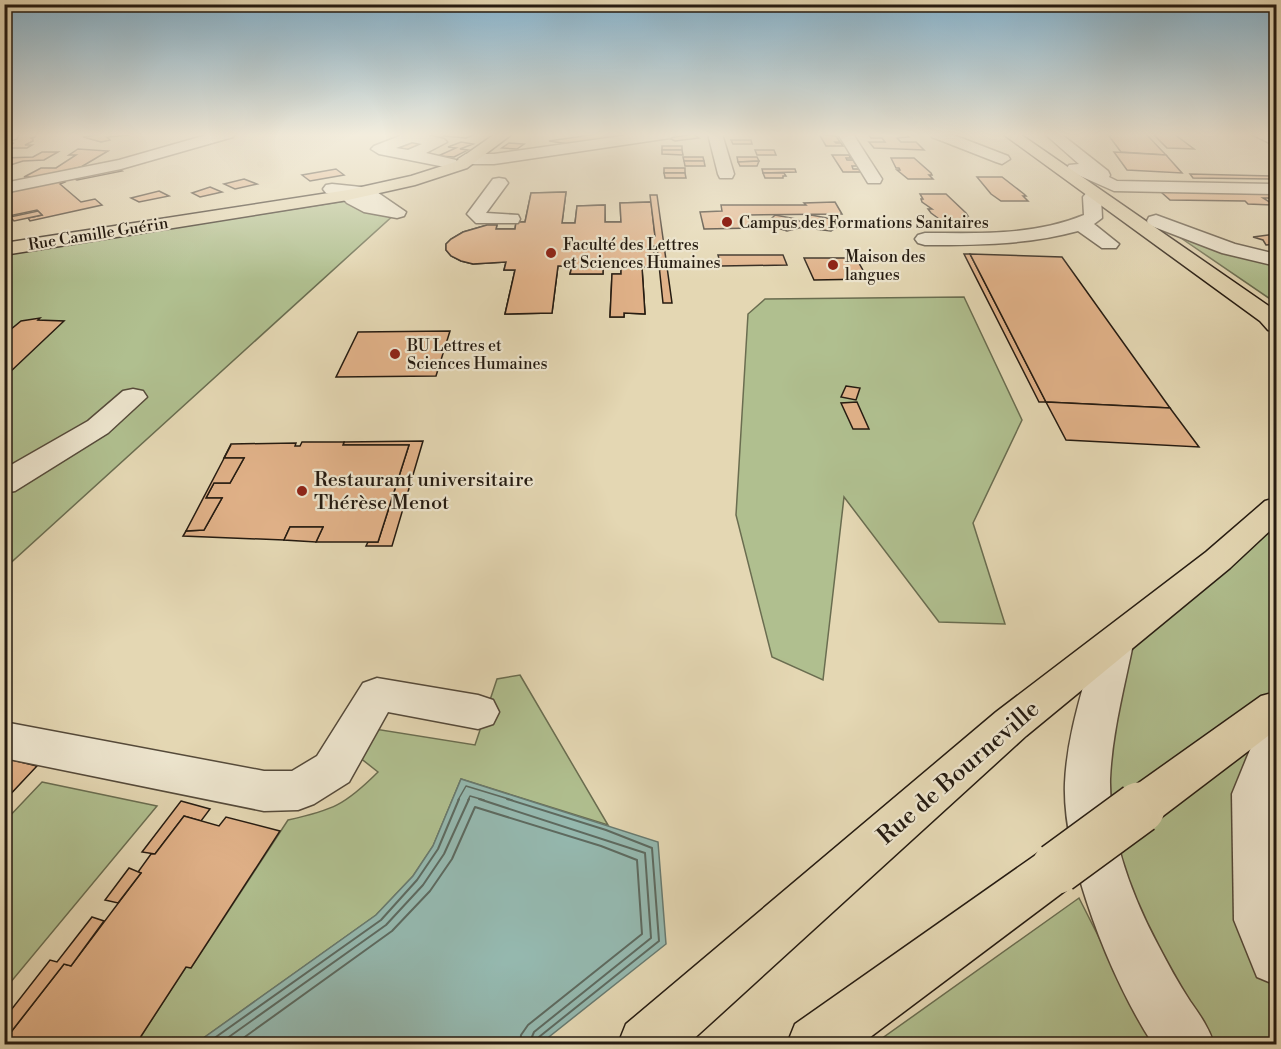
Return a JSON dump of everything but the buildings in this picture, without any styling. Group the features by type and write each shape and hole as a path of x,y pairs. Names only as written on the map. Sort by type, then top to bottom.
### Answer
{"main road":[{"name":"Rue Camille Guérin","path":"349,192 378,183"},
{"name":"Rue Camille Guérin","path":"4,249 399,183"},
{"path":"1077,183 1268,316 1276,325"},
{"path":"1098,183 1276,303"},
{"name":"Rue de Bourneville","path":"646,1044 1011,724 1218,560 1276,508"},
{"path":"815,1044 1078,866 1139,808 1276,708"}],"street":[{"path":"4,188 29,183"},
{"path":"499,183 476,214 483,219 511,219"},
{"path":"1107,183 1114,186 1276,189"},
{"path":"1110,183 1128,202"},
{"path":"925,238 994,239 1039,235 1081,224 1094,218 1092,197 1094,195"},
{"path":"1156,221 1229,249 1276,260"},
{"path":"1081,224 1109,244"},
{"path":"4,484 98,427 133,397"},
{"path":"1114,644 1096,721 1088,801 1078,866 1129,942 1174,1029 1185,1044"},
{"path":"4,740 264,790 298,790 333,769 377,694 478,712"},
{"path":"1276,735 1255,794 1260,920 1276,958"}],"green space":[{"path":"352,200 397,212 5,568 5,254"},
{"path":"1156,221 1257,257 1276,260 1276,303"},
{"path":"964,297 1022,420 973,523 1005,624 939,622 844,497 823,680 772,657 736,515 748,314 765,299"},
{"path":"1276,508 1276,735 1255,794 1260,920 1276,958 1276,1044 1186,1044 1174,1029 1088,801 1114,644 1218,560"},
{"path":"520,675 608,825 461,779 433,846 413,876 376,915 195,1044 136,1044 186,967 191,968 288,820 338,805 378,772 359,757 375,729 475,745 497,679"},
{"path":"42,782 157,806 5,989 5,821"},
{"path":"1079,898 1153,1044 874,1044"}],"water":[{"path":"461,779 658,842 666,944 540,1044 195,1044 376,915 413,876 433,846"}],"place":[{"name":"Campus des Formations Sanitaires","path":"727,222"},
{"name":"Faculté des Lettres et Sciences Humaines","path":"551,253"},
{"name":"Maison des langues","path":"833,265"},
{"name":"BU Lettres et Sciences Humaines","path":"395,354"},
{"name":"Restaurant universitaire Thérèse Menot","path":"302,491"}]}
